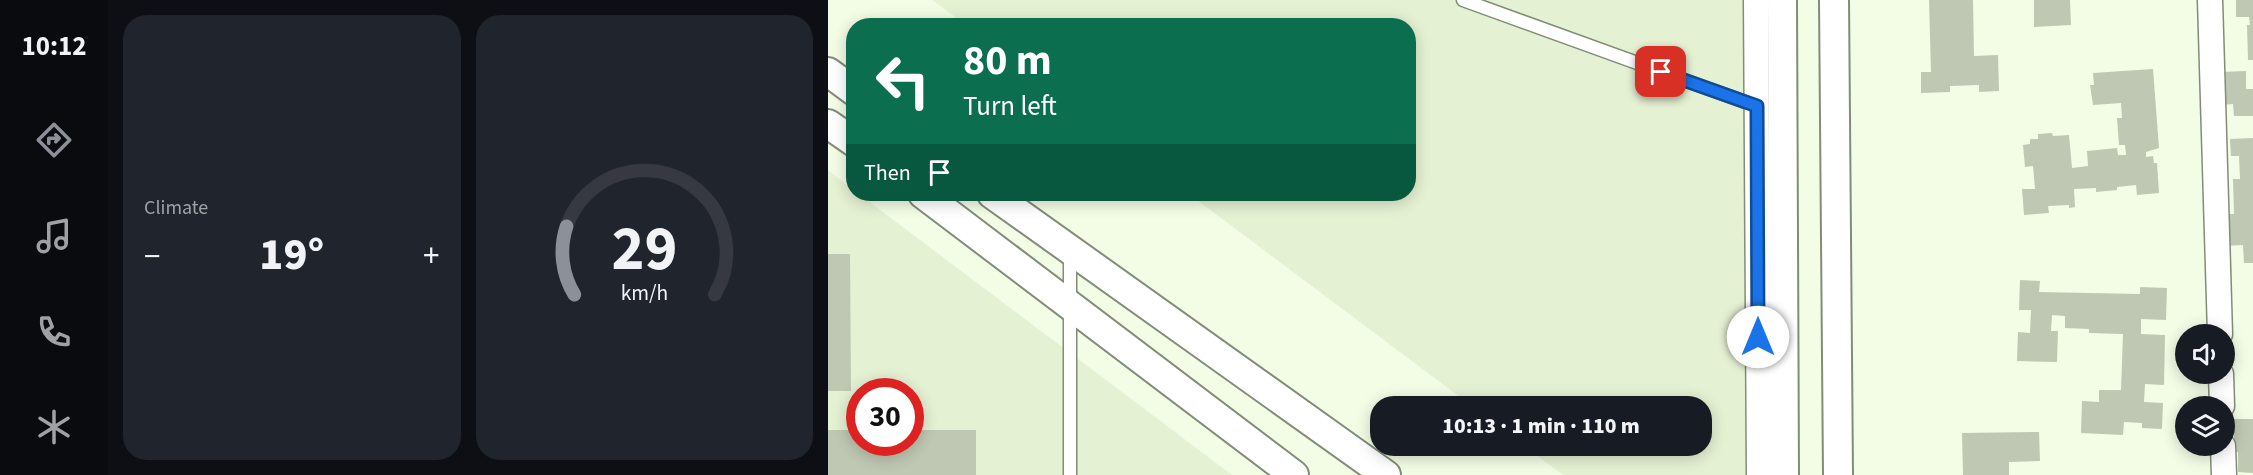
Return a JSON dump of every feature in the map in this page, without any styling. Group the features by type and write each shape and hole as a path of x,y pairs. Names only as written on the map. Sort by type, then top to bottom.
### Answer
{"street":[{"path":"1756,0 1770,111 1784,475"},
{"path":"1759,475 1770,111 1782,0"},
{"path":"1834,0 1838,475"},
{"path":"2210,0 2220,324"},
{"path":"828,72 846,85"},
{"path":"828,123 846,136"},
{"path":"932,201 1294,475"},
{"path":"1002,201 1386,475"}],"lane":[{"path":"1463,0 1770,111"},
{"path":"1070,251 1070,475"}],"shaded area":[{"path":"932,0 1743,0 1748,475 1563,475 1537,456 1712,456 1712,396 1459,396 1198,201 1416,201 1416,18 956,18"},
{"path":"828,170 846,184 846,201 868,201 1232,475 828,475"}],"building":[{"path":"1929,0 1973,0 1974,56 1998,55 1999,91 1979,92 1979,85 1950,86 1950,92 1921,93 1921,72 1931,72"},
{"path":"2034,0 2070,0 2071,25 2034,27"},
{"path":"2236,0 2253,0 2253,60 2248,60 2247,25 2250,25 2249,17 2236,17"},
{"path":"2153,69 2159,148 2146,152 2146,157 2153,156 2154,163 2157,163 2159,193 2137,195 2136,185 2096,192 2096,188 2074,189 2075,207 2048,206 2049,213 2024,215 2022,189 2035,189 2033,166 2025,167 2023,145 2030,144 2030,139 2038,139 2038,134 2069,135 2072,168 2088,166 2087,151 2117,148 2118,155 2126,155 2125,145 2119,145 2117,118 2122,118 2121,103 2093,105 2090,85 2094,85 2093,73"},
{"path":"2246,71 2246,89 2253,89 2253,116 2234,116 2233,104 2221,105 2220,72"},
{"path":"2253,138 2253,263 2244,263 2243,245 2224,246 2222,214 2234,214 2233,179 2240,179 2239,156 2231,156 2230,139"},
{"path":"828,254 850,254 851,378 846,378 846,391 828,391"},
{"path":"2020,280 2040,281 2039,292 2140,294 2140,287 2167,288 2166,320 2141,319 2141,334 2165,335 2164,385 2145,384 2144,402 2163,403 2162,429 2142,428 2142,423 2124,422 2123,435 2081,433 2082,401 2099,402 2099,390 2121,390 2123,334 2089,333 2089,329 2065,328 2065,316 2052,315 2051,331 2058,331 2057,362 2017,361 2018,332 2030,333 2031,310 2019,310"},
{"path":"2235,419 2253,419 2253,473 2238,472 2238,452 2235,452"},
{"path":"828,430 846,430 846,456 924,456 924,430 976,430 976,475 828,475"},
{"path":"2039,432 2040,461 2009,462 2009,475 1963,475 1962,433"}],"route":[{"path":"1661,72 1757,106 1758,337"}]}
